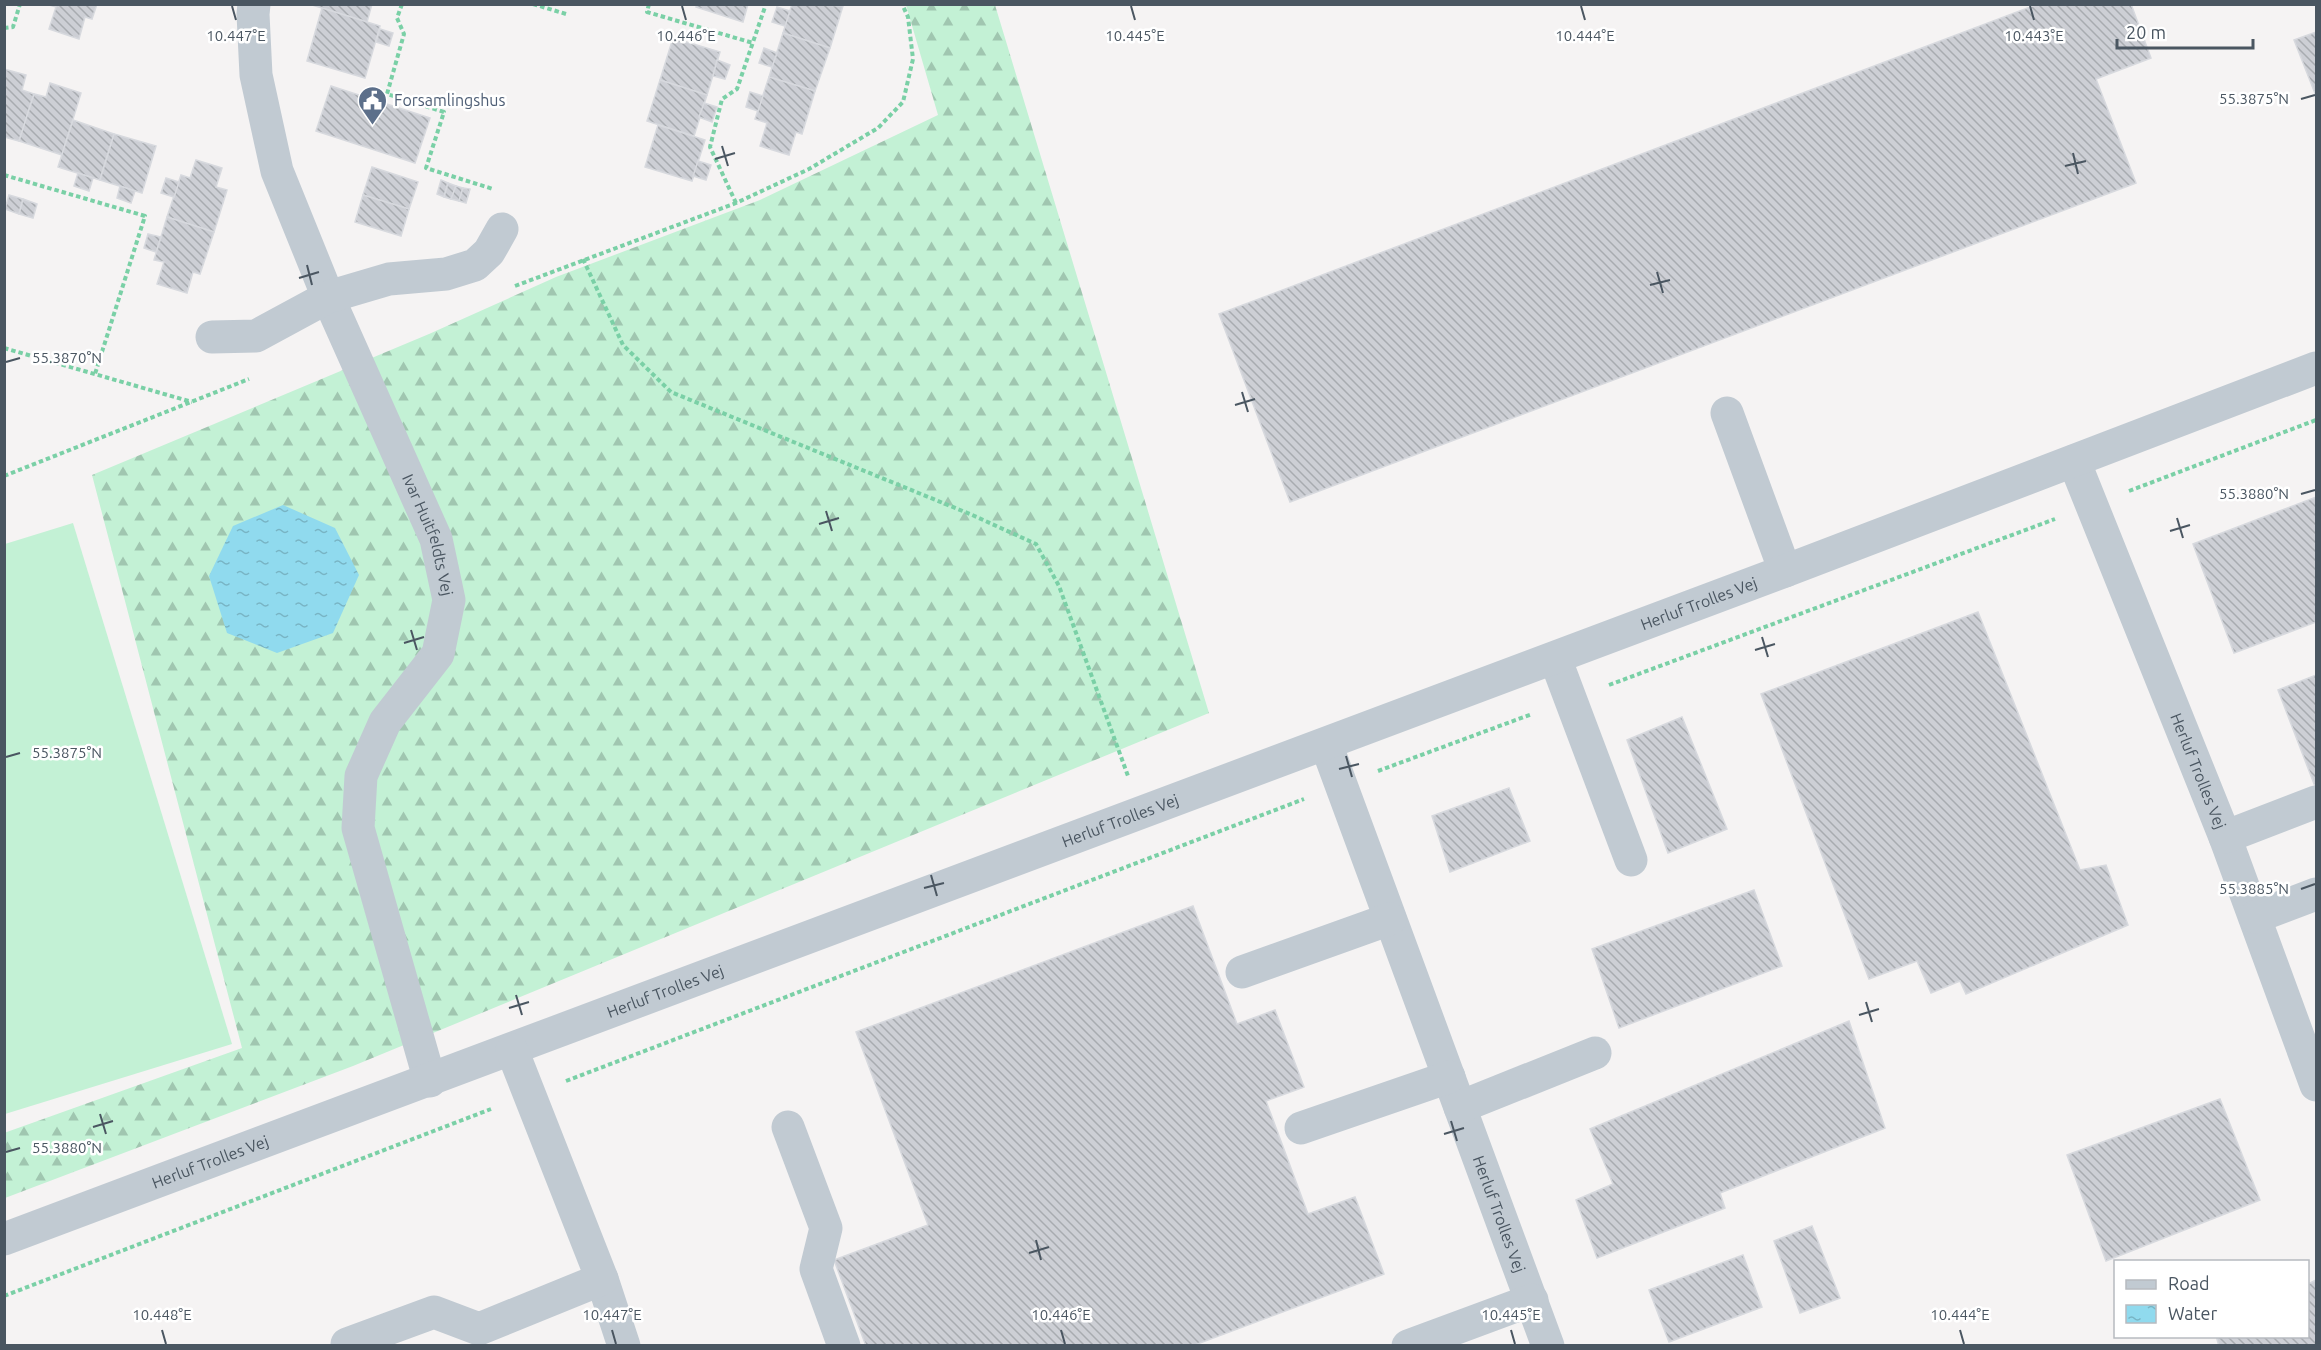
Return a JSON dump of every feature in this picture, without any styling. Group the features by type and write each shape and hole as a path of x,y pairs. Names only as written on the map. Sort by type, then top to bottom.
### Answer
{"street":[{"name":"Ivar Huitfeldts Vej","path":"254,4 256,75 277,171 328,297 436,539 449,600 438,654 385,722 361,776 358,828 430,1081"},
{"path":"212,337 256,336 328,297 389,279 446,274 475,265 489,252 502,229"},
{"name":"Herluf Trolles Vej","path":"4,1239 1556,658 2316,368"},
{"path":"1727,413 1785,571"},
{"name":"Herluf Trolles Vej","path":"2073,461 2255,917 2310,1048 2316,1085"},
{"path":"1556,658 1631,860"},
{"name":"Herluf Trolles Vej","path":"1326,744 1548,1346"},
{"path":"2225,837 2316,802"},
{"path":"2255,917 2316,894"},
{"path":"1242,972 1390,919"},
{"path":"512,1050 602,1279 624,1346"},
{"path":"1460,1107 1595,1053"},
{"path":"1301,1128 1449,1077"},
{"path":"788,1127 826,1228 816,1269 843,1346"},
{"path":"347,1344 434,1312 479,1329 602,1279"},
{"path":"1408,1346 1532,1300"}],"path":[{"path":"4,28 14,27 20,4"},
{"path":"402,4 397,18 404,34 387,94 444,112 426,168 501,191"},
{"path":"533,4 566,14"},
{"path":"650,4 647,12 753,43"},
{"path":"736,203 710,147 722,99 737,89 766,4"},
{"path":"4,175 145,216 95,374"},
{"path":"584,259 623,345 671,392 970,514 1036,544 1059,586 1141,813"},
{"path":"4,348 193,402"},
{"path":"4,1296 1340,785 2316,420"}],"green space":[{"path":"906,5 995,5 1209,713 353,1066 5,1198 4,1133 242,1048 92,475 429,334 556,277 760,200 938,115"},
{"path":"73,523 232,1044 5,1114 5,544"}],"water":[{"path":"283,505 335,528 359,575 333,633 277,653 227,633 209,576 233,526"}],"building":[{"path":"46,4 97,4 92,19 85,17 79,39 49,29 56,7"},
{"path":"309,4 372,4 367,22"},
{"path":"697,4 748,4 743,22 696,7"},
{"path":"792,4 843,6 830,48 783,33"},
{"path":"2038,4 2131,4 2151,58 2096,79 2136,183 1290,502 1219,314"},
{"path":"777,7 790,11 785,26 772,22"},
{"path":"322,8 380,26 365,78 307,61"},
{"path":"380,29 393,33 389,46 376,42"},
{"path":"2316,32 2316,96 2294,40"},
{"path":"783,33 830,48 815,91 769,77"},
{"path":"673,38 720,52 707,95 660,80"},
{"path":"764,48 777,53 772,67 759,63"},
{"path":"717,60 730,65 725,79 713,76"},
{"path":"4,69 26,75 22,90 34,94 19,141 4,137"},
{"path":"769,77 815,91 802,134 796,132 789,155 760,146 767,123 755,119"},
{"path":"660,80 707,95 694,136 647,121"},
{"path":"50,83 81,93 62,155 19,141 34,94 46,97"},
{"name":"Forsamlingshus","path":"331,86 430,118 415,163 316,131"},
{"path":"750,92 763,96 758,111 746,107"},
{"path":"704,103 717,107 712,122 699,117"},
{"path":"73,120 114,134 100,180 58,167"},
{"path":"658,125 705,140 692,181 645,167"},
{"path":"114,134 156,146 142,193 100,180"},
{"path":"196,160 222,168 216,187 227,190 214,232 167,217 181,175 190,178"},
{"path":"698,161 711,165 706,180 693,176"},
{"path":"372,167 418,182 409,209 363,195"},
{"path":"78,173 93,178 89,191 74,186"},
{"path":"166,178 179,182 174,197 161,193"},
{"path":"441,180 448,183 444,197 437,194"},
{"path":"448,183 456,186 451,199 444,197"},
{"path":"120,186 135,191 131,203 117,198"},
{"path":"456,186 463,188 459,201 451,199"},
{"path":"463,188 470,189 466,203 459,201"},
{"path":"9,195 23,199 19,214 5,209"},
{"path":"363,195 409,209 401,236 355,222"},
{"path":"23,199 37,204 33,218 19,214"},
{"path":"167,217 214,232 200,274 193,272 187,293 157,284 164,262 154,260"},
{"path":"148,234 161,237 156,252 144,248"},
{"path":"2316,497 2316,622 2234,653 2193,544"},
{"path":"1978,612 2080,870 2106,865 2128,925 1966,994 1960,981 1931,993 1917,961 1869,979 1761,694"},
{"path":"2316,675 2316,789 2278,690"},
{"path":"1682,717 1727,829 1668,853 1627,740"},
{"path":"1509,788 1530,841 1450,872 1432,816"},
{"path":"1754,890 1782,966 1619,1028 1592,949"},
{"path":"1193,906 1237,1024 1275,1010 1304,1087 1266,1101 1308,1214 1355,1197 1384,1274 1192,1346 866,1346 834,1260 928,1225 856,1032"},
{"path":"1849,1021 1885,1128 1720,1193 1725,1208 1597,1258 1576,1200 1613,1184 1590,1129"},
{"path":"2220,1099 2260,1200 2106,1261 2067,1155"},
{"path":"1812,1226 1840,1298 1800,1313 1774,1241"},
{"path":"1743,1255 1762,1307 1669,1342 1649,1290"},
{"path":"2316,1280 2316,1346 2219,1346 2217,1338 2309,1338 2309,1284"}],"place":[{"name":"Forsamlingshus","path":"373,126"}]}
